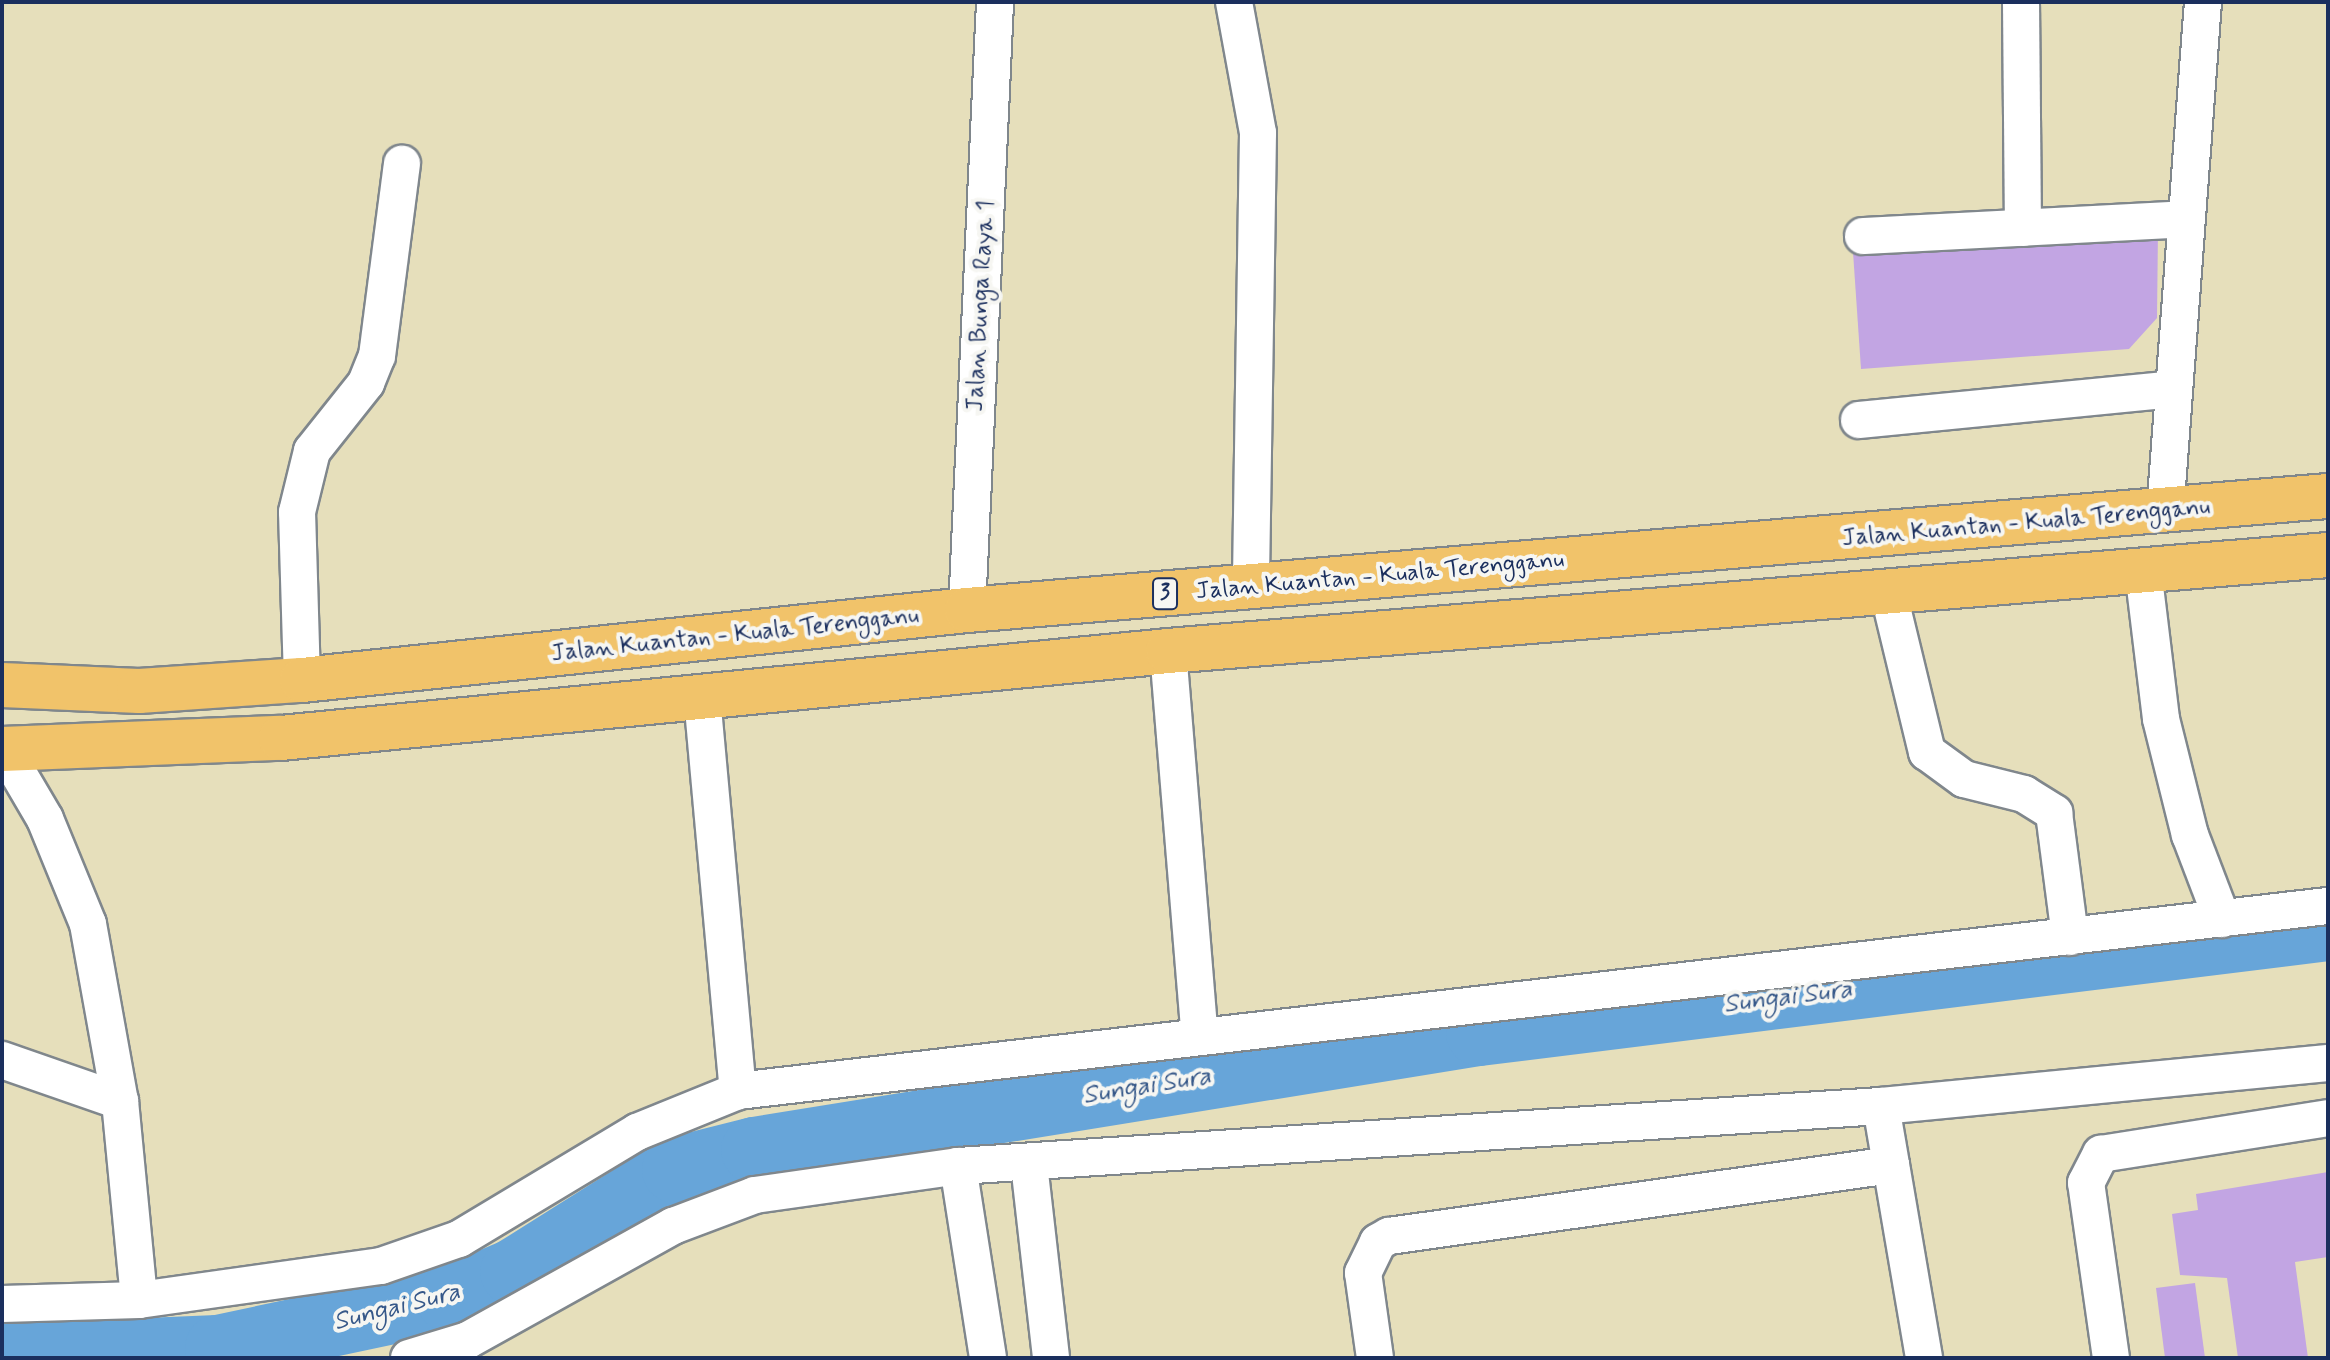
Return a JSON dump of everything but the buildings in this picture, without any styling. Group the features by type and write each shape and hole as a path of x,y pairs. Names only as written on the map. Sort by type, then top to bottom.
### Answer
{"highway":[{"name":"Jalan Kuantan - Kuala Terengganu","path":"2,685 139,691 302,680 967,610 2165,513 2328,496"},
{"path":"3,749 281,738 1168,651 2328,555"}],"street":[{"name":"Jalan Bunga Raya 1","path":"967,610 995,2"},
{"path":"1234,2 1258,133 1251,587"},
{"path":"2021,2 2023,228"},
{"path":"2165,513 2203,2"},
{"path":"302,680 297,512 312,451 366,383 377,356 402,164"},
{"path":"1863,236 2186,219"},
{"path":"1859,420 2173,389"},
{"path":"2143,570 2161,719 2222,919"},
{"path":"1888,591 1927,752 1964,779 2024,794 2054,813 2070,937"},
{"path":"1168,651 1200,1037"},
{"path":"702,697 738,1091"},
{"path":"3,749 45,819 88,924 120,1101 139,1300"},
{"path":"2,1304 139,1300 381,1266 459,1239 637,1132 738,1091 2328,906"},
{"path":"2,1060 120,1101"},
{"path":"409,1358 469,1349 706,1210 755,1195 958,1166 1029,1164 1881,1106 2328,1063"},
{"path":"1881,1106 1924,1358"},
{"path":"2111,1358 2086,1183 2101,1154 2328,1118"},
{"path":"1029,1164 1051,1358"},
{"path":"1375,1358 1363,1273 1378,1242 1389,1236 1891,1165"},
{"path":"958,1166 988,1358"}],"waterway":[{"name":"Sungai Sura","path":"2,1357 218,1348 449,1299 513,1272 675,1170 754,1150 1479,1033 2328,928"}]}
